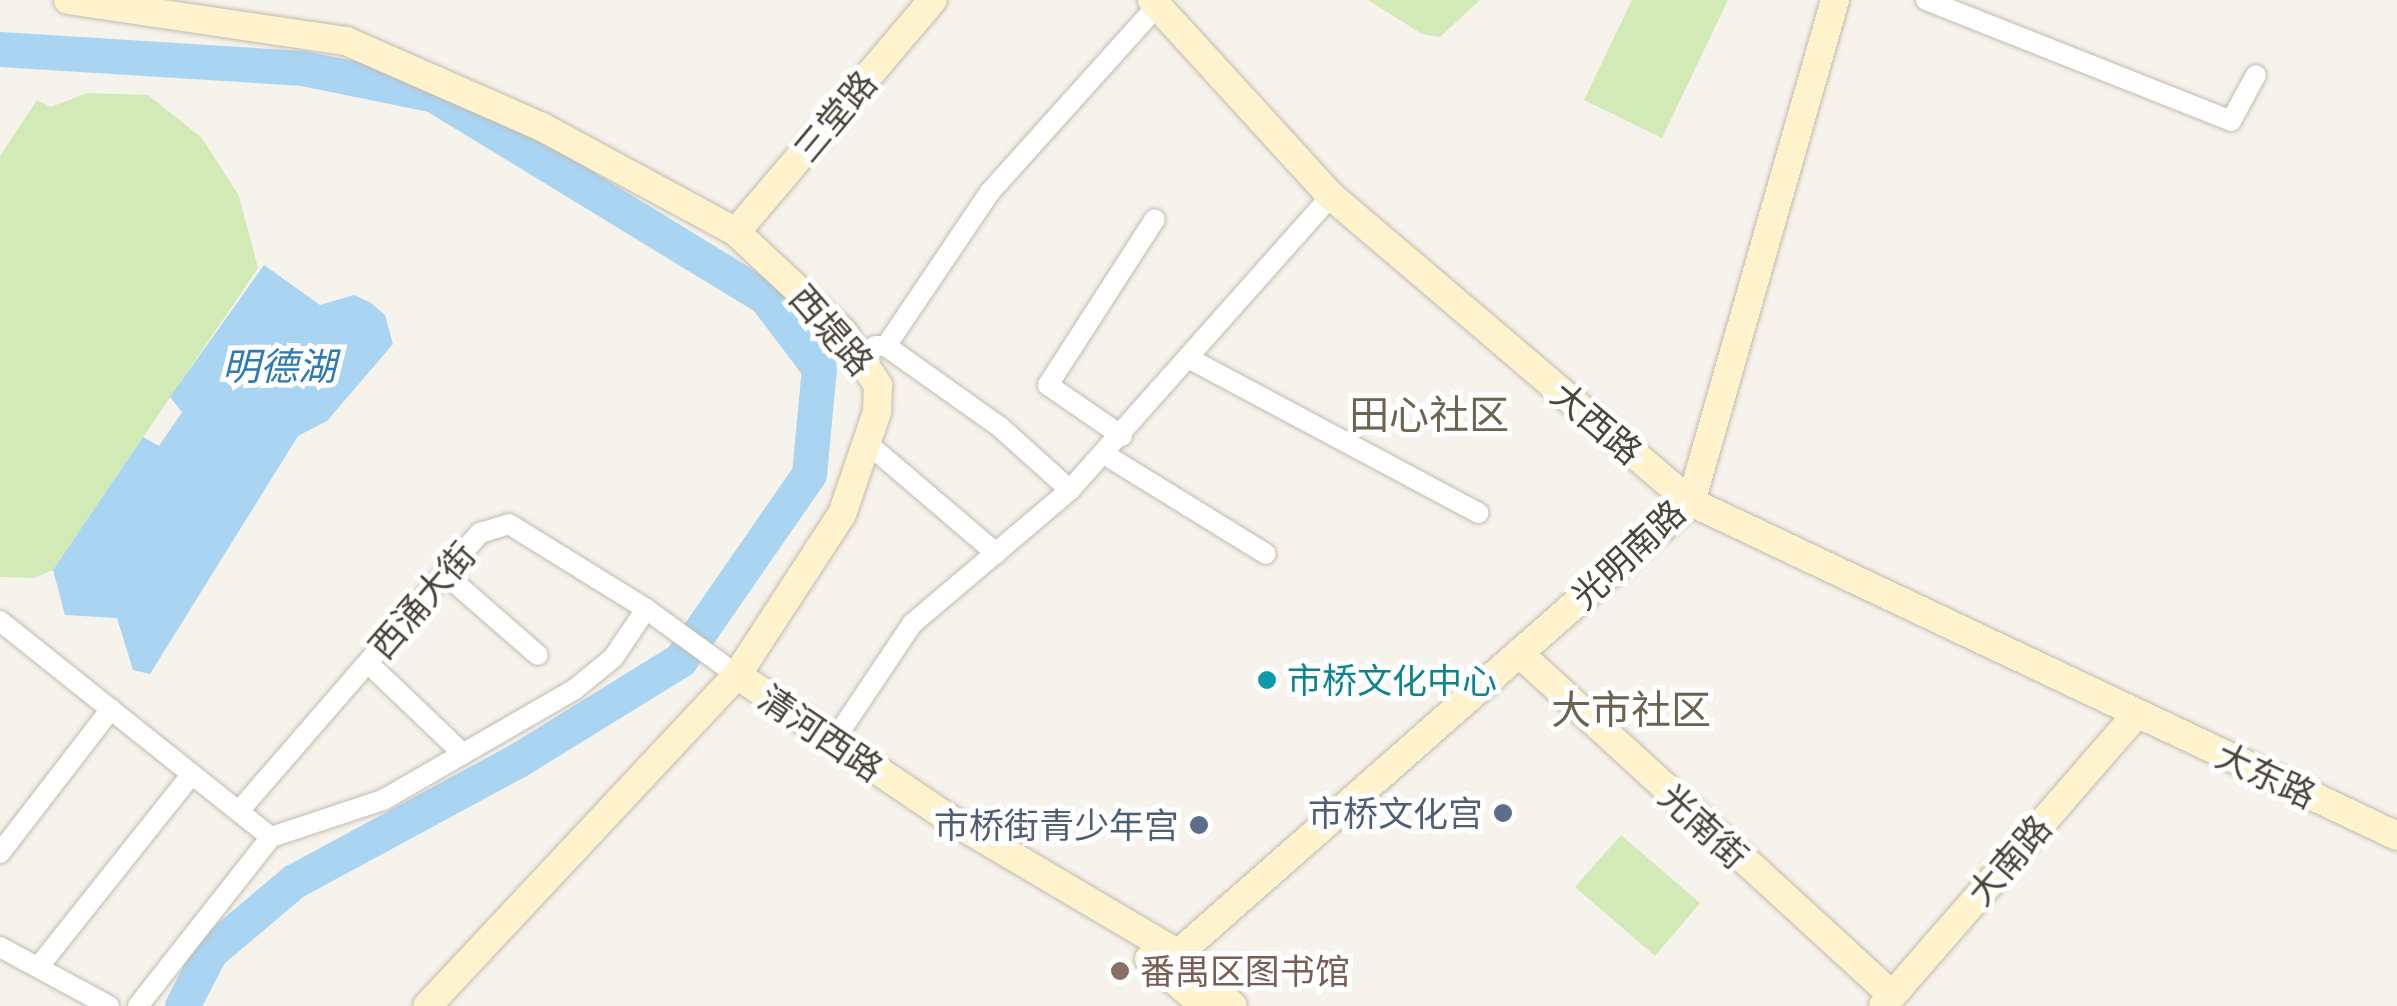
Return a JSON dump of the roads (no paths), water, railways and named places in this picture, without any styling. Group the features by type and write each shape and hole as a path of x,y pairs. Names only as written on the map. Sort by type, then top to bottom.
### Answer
{"street":[{"name":"西堤路","path":"68,0 346,41 542,127 736,232 853,345 880,394 842,514 738,675 426,1006"},
{"name":"三堂路","path":"736,232 932,0"},
{"name":"光明南路","path":"1171,961 1690,502 1835,0"},
{"path":"1926,0 2231,121 2256,76"},
{"name":"大西路","path":"1154,3 1332,196 1690,502 2136,714"},
{"path":"886,346 990,192 1154,3"},
{"path":"833,742 912,624 1070,490 1332,196"},
{"path":"1122,436 1048,385 1155,219"},
{"path":"853,345 886,346 1000,427 1070,490"},
{"path":"1190,359 1478,513"},
{"path":"867,443 996,552"},
{"path":"1104,454 1266,554"},
{"name":"西涌大街","path":"239,811 480,533 509,524 646,609 738,675"},
{"path":"446,574 538,655"},
{"path":"138,1006 271,836 383,800 574,689 614,658 646,609"},
{"path":"0,621 271,836"},
{"name":"光南街","path":"1520,653 1887,1000"},
{"path":"368,663 462,752"},
{"name":"清河西路","path":"738,675 1233,1006"},
{"name":"清河西路","path":"738,675 827,751 932,825 1171,961 1204,1006"},
{"path":"0,853 111,709"},
{"name":"大东路","path":"2136,714 2397,836"},
{"name":"大南路","path":"1887,1000 2136,714"},
{"path":"40,966 192,774"},
{"path":"0,947 109,1006"}],"water":[{"name":"明德湖","path":"264,265 320,305 354,295 371,303 385,315 393,344 327,421 298,436 150,674 133,670 117,618 65,615 53,570 143,437 159,446 182,412 170,397"}],"waterway":[{"path":"0,49 303,68 434,95 766,298 819,368 809,474 680,660 518,760 294,881 210,952 182,1006"}],"place":[{"name":"市桥文化中心","path":"1267,680"},
{"name":"市桥文化宫","path":"1503,813"},
{"name":"市桥街青少年宫","path":"1199,825"},
{"name":"番禺区图书馆","path":"1120,971"}],"district":[{"name":"田心社区","path":"1429,414"},
{"name":"大市社区","path":"1631,709"}]}
